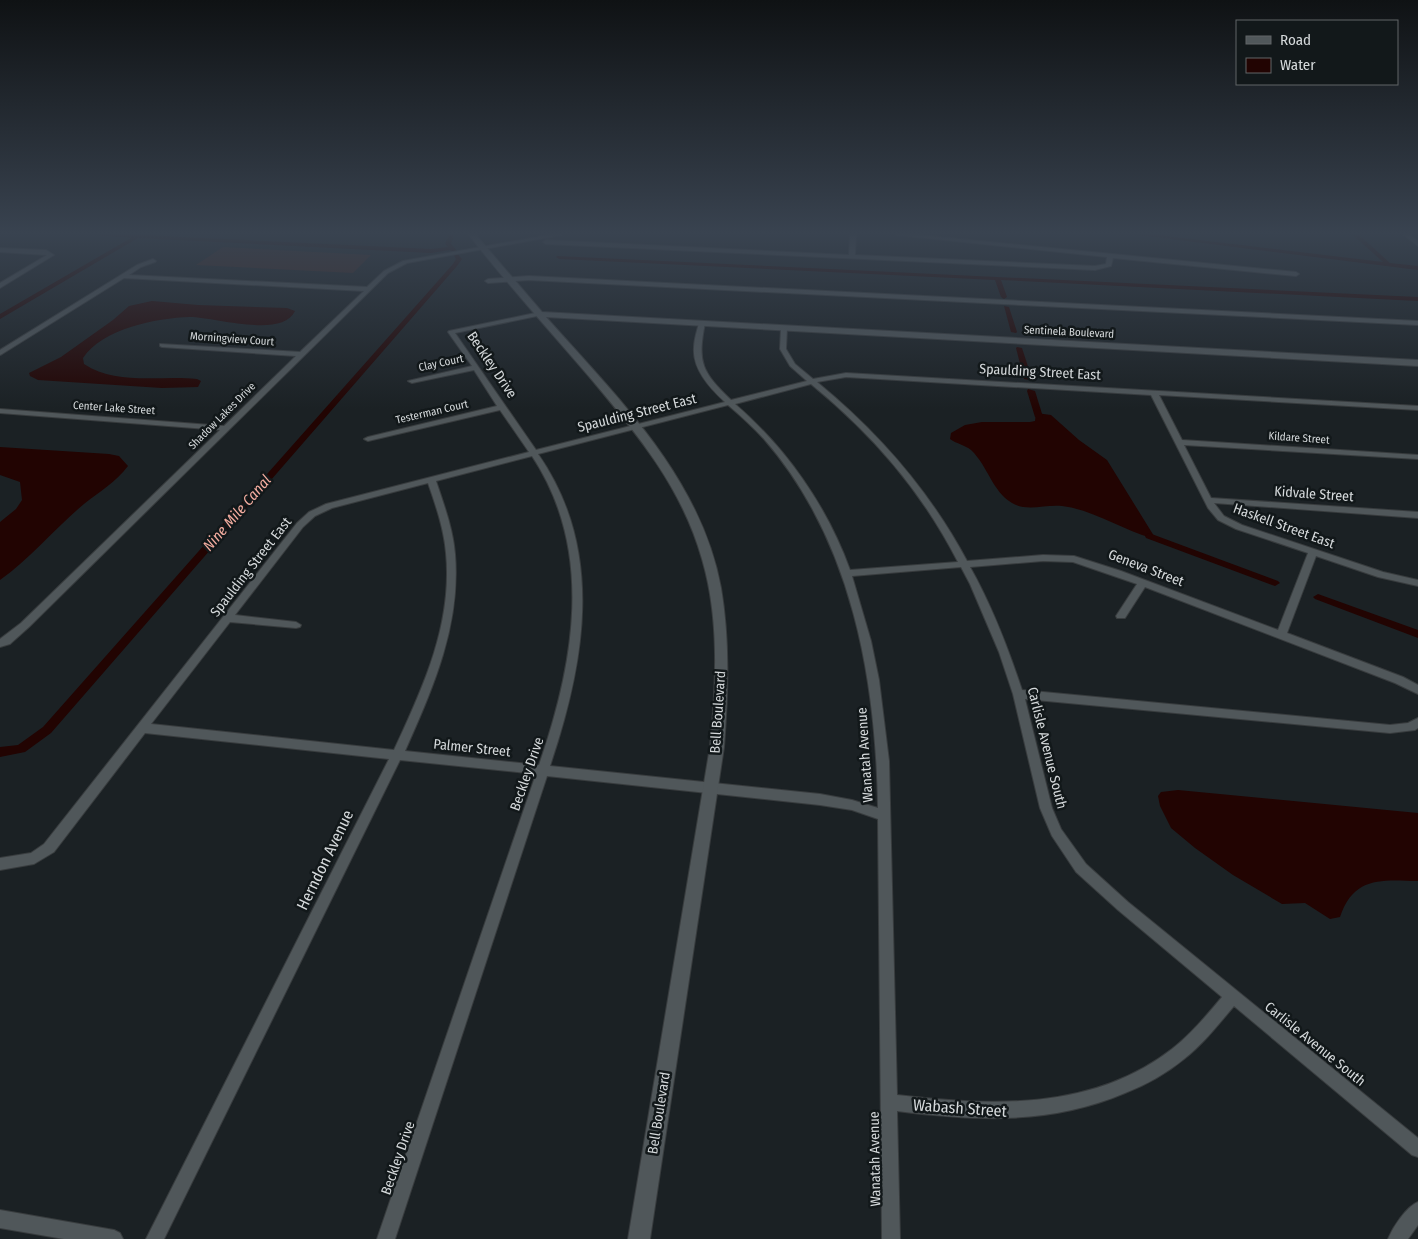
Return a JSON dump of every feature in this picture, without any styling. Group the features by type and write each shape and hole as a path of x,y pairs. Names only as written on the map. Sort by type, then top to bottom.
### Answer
{"street":[{"path":"0,353 96,293"},
{"name":"Shadow Lakes Drive","path":"0,643 6,641 25,625 363,293"},
{"name":"Bell Boulevard","path":"522,293 636,427 669,470 691,510 705,548 714,584 719,617 722,678 717,747 639,1239"},
{"path":"808,293 1418,323"},
{"name":"Sentinela Boulevard","path":"540,314 1418,363"},
{"name":"Beckley Drive","path":"386,1239 557,729 569,682 577,632 578,603 574,551 567,522 553,486 533,453 451,332 540,314"},
{"name":"Wanatah Avenue","path":"702,323 697,346 699,362 709,378 731,403 770,442 802,484 830,533 848,574 860,614 872,667 882,752 891,1239"},
{"name":"Carlisle Avenue South","path":"784,328 782,344 784,353 792,364 844,408 888,453 932,508 965,564 989,614 1018,694 1048,813 1056,832 1072,856 1094,880 1418,1149"},
{"name":"Morningview Court","path":"162,345 301,354"},
{"name":"Clay Court","path":"412,381 476,367"},
{"name":"Spaulding Street East","path":"0,864 34,858 50,848 300,526 312,514 329,506 812,382 853,375 1418,408"},
{"name":"Haskell Street East","path":"1154,393 1216,513 1230,523 1313,552 1381,574 1418,583"},
{"name":"Testerman Court","path":"368,439 502,407"},
{"name":"Center Lake Street","path":"0,411 226,428"},
{"name":"Kildare Street","path":"1179,442 1418,457"},
{"name":"Herndon Avenue","path":"155,1239 397,755 424,697 434,670 443,640 450,602 452,560 450,538 445,517 431,480"},
{"name":"Kidvale Street","path":"1208,500 1418,515"},
{"path":"1280,635 1313,552"},
{"name":"Geneva Street","path":"848,574 1043,558 1064,558 1094,564 1399,680 1418,690"},
{"path":"1121,616 1142,583"},
{"path":"229,618 296,625"},
{"path":"1018,694 1390,729 1411,726 1418,722"},
{"name":"Palmer Street","path":"144,728 543,771 741,790 840,802 870,809 884,816"},
{"name":"Wabash Street","path":"889,1102 984,1112 1018,1112 1052,1108 1084,1101 1119,1089 1146,1076 1170,1060 1201,1033 1233,996"},
{"path":"1397,1239 1418,1211"},
{"path":"0,1219 114,1239"}],"water":[{"path":"152,301 198,305 287,308 295,311 288,319 277,324 247,324 190,317 146,323 103,339 83,358 84,364 110,375 139,378 197,379 201,381 198,387 162,388 38,380 30,376 29,373 61,357 113,320 129,306"},
{"path":"1036,413 1051,415 1079,440 1107,460 1154,536 1152,538 1074,508 1062,506 1018,506 1005,498 971,450 950,439 951,433 965,425 982,422 1030,422 1035,421"},
{"path":"0,447 109,454 119,456 128,466 113,482 73,513 22,562 0,580 0,522 16,509 22,500 20,482 0,475"},
{"path":"1178,790 1418,813 1418,881 1392,880 1370,883 1361,887 1353,894 1340,917 1330,919 1305,903 1282,904 1233,875 1171,828 1160,806 1158,796 1161,792"}],"waterway":[{"path":"0,317 41,293"},
{"name":"Nine Mile Canal","path":"0,752 21,749 47,730 431,293"},
{"path":"1003,293 1004,297"},
{"path":"1292,293 1418,299"},
{"path":"1006,307 1014,332"},
{"path":"1019,348 1028,379"},
{"path":"1031,391 1039,417"},
{"path":"1149,536 1275,583"},
{"path":"1318,597 1418,634"}]}
